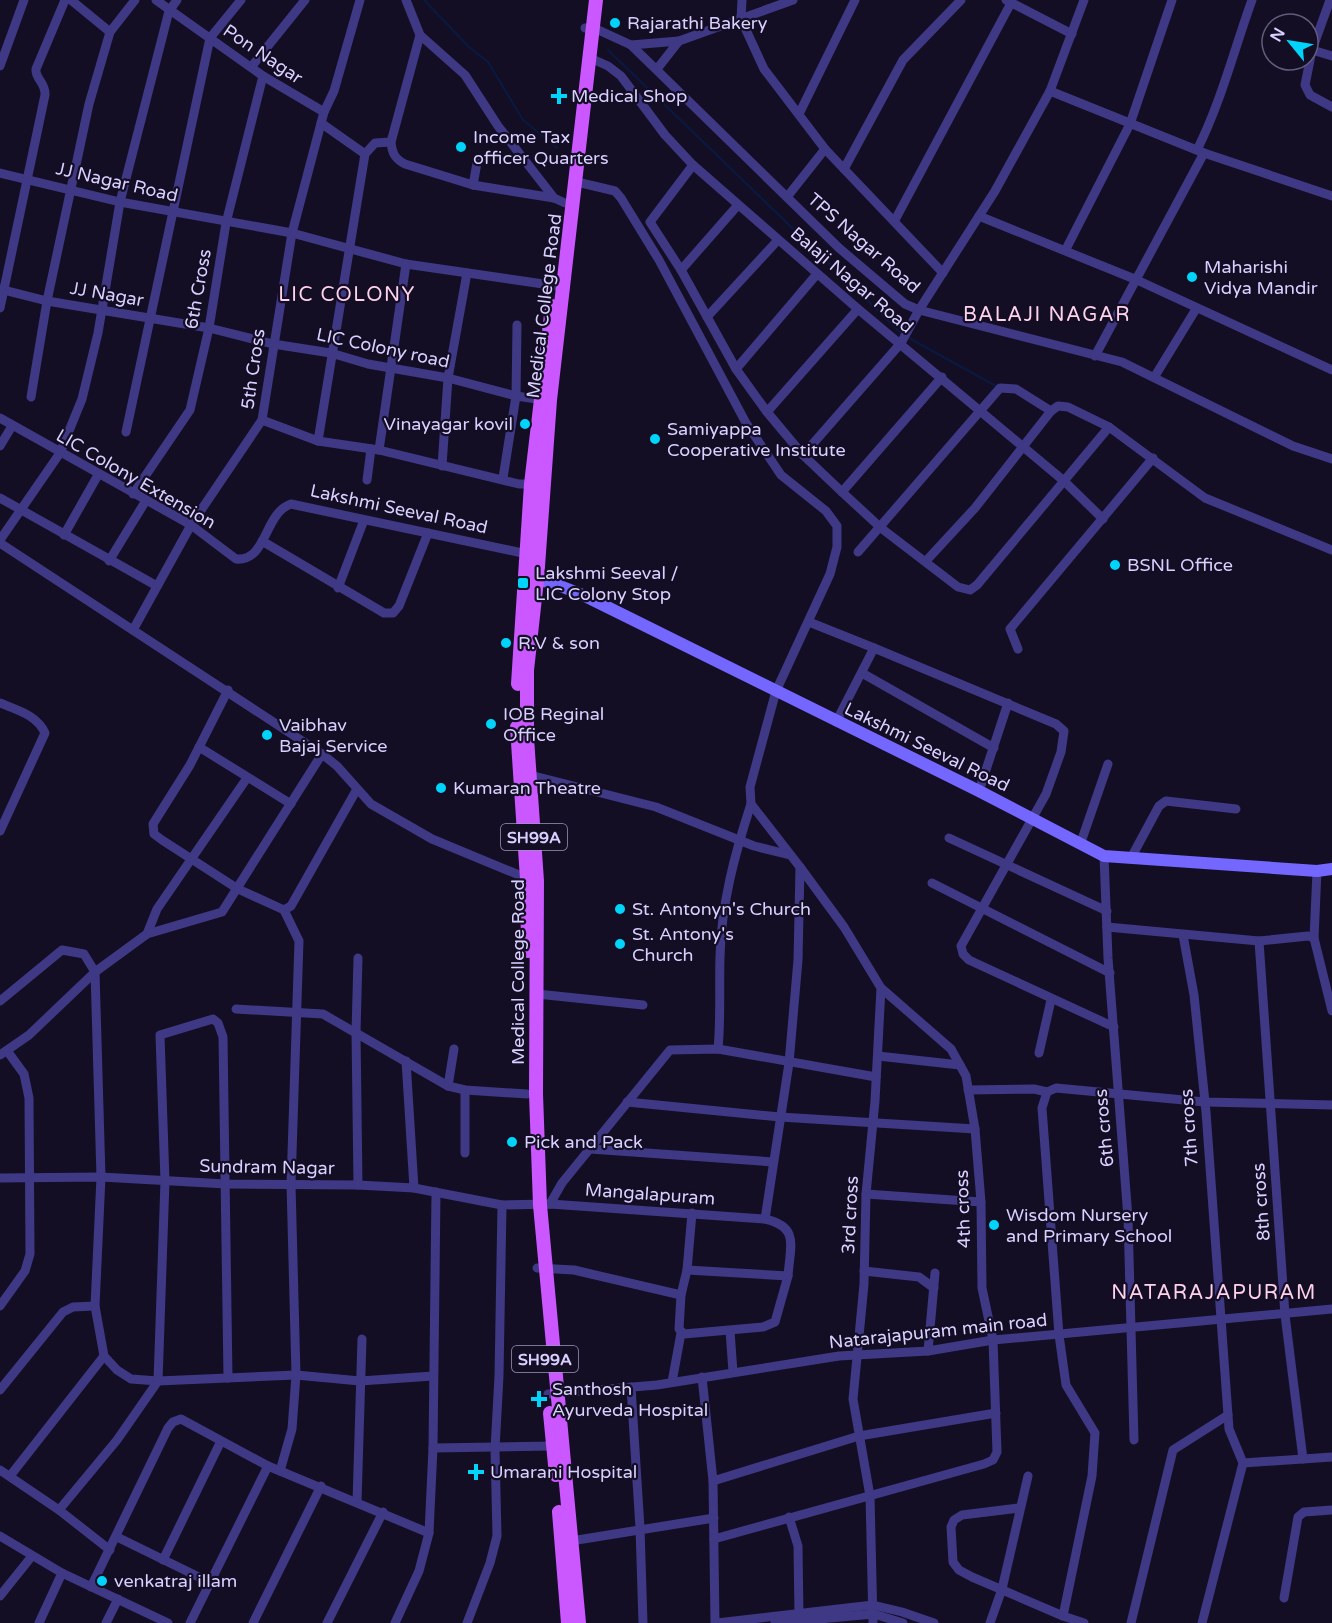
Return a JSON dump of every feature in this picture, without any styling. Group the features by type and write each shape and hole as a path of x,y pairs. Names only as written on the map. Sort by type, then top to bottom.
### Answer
{"main road":[{"name":"Medical College Road","path":"531,579 527,554 531,484 545,400 559,286 577,182 588,54 588,0"},
{"name":"Medical College Road","path":"589,32 596,0"},
{"name":"Medical College Road","path":"559,286 560,200 588,54"},
{"name":"Medical College Road","path":"541,1205 527,1094 532,880 517,738 545,400"},
{"name":"Medical College Road","path":"522,670 530,775 542,1268 552,1394 579,1623"},
{"name":"Medical College Road","path":"552,1394 553,1446 568,1623"}],"street":[{"path":"0,66 24,0"},
{"path":"0,308 1,289 45,95 45,87 36,76 36,69 65,0"},
{"path":"71,0 110,32"},
{"path":"31,397 47,301 88,104 110,32 135,0"},
{"name":"Pon Nagar","path":"156,0 263,76 324,112"},
{"path":"177,0 169,11 120,202 82,399 60,453 0,542 322,754 337,766 371,804 432,839 532,880"},
{"path":"126,432 171,212 210,38 241,0"},
{"path":"252,66 305,0"},
{"name":"5th Cross","path":"133,630 190,525 262,420 292,233 324,112 334,92 360,0"},
{"path":"406,0 420,35 465,75 498,126 560,200"},
{"path":"742,0 741,19 764,69 825,149 943,273"},
{"path":"631,45 680,41 793,0"},
{"path":"799,114 855,0"},
{"path":"844,169 903,60 962,0"},
{"path":"803,455 902,341 979,216 1050,91 1084,0"},
{"path":"1066,249 1130,124 1172,0"},
{"path":"1095,356 1137,280 1201,151 1252,0"},
{"path":"1320,26 1329,0"},
{"path":"895,220 1009,2 1072,34"},
{"name":"TPS Nagar Road","path":"589,32 631,45 839,248 905,304 919,310 1122,362 1155,375 1293,446 1332,459"},
{"path":"420,35 391,142 392,152 397,160 473,184 560,200"},
{"path":"657,69 680,41"},
{"name":"Balaji Nagar Road","path":"588,54 621,76 665,135 693,165 858,309 902,341 1065,481 1103,519"},
{"path":"1308,72 1305,85 1310,95 1332,107"},
{"name":"6th Cross","path":"133,494 190,410 209,328 226,223 263,76"},
{"path":"1050,91 1201,151 1332,196"},
{"path":"321,123 365,154"},
{"path":"318,441 330,352 365,154 375,143 391,142"},
{"path":"787,197 825,149"},
{"path":"473,184 477,163"},
{"path":"693,165 650,222 681,270 736,369 767,412 803,455 881,528 958,587 970,590 1109,427"},
{"name":"JJ Nagar Road","path":"0,173 120,202 226,223 292,233 406,264 559,286"},
{"path":"577,182 615,191 621,198 659,260 746,423 781,475 826,511 837,526 837,547 830,574 776,691 752,774 751,804 739,840 727,893 720,956 721,1015 718,1049"},
{"path":"681,270 738,204"},
{"path":"979,216 1066,249 1332,369"},
{"path":"707,317 778,240"},
{"path":"367,480 390,367 406,264"},
{"path":"442,466 448,378 467,273"},
{"path":"736,369 817,274"},
{"name":"JJ Nagar","path":"1,289 47,301 209,328"},
{"path":"767,412 858,309"},
{"path":"1155,375 1196,309"},
{"path":"503,478 516,396 517,325"},
{"name":"LIC Colony road","path":"209,328 273,344 330,352 368,364 448,378 516,396 545,400"},
{"path":"842,492 942,377"},
{"path":"858,552 1000,388 1016,389 1051,411"},
{"path":"926,561 975,508 1051,411 1058,406 1068,407 1109,427 1206,498 1332,550"},
{"name":"LIC Colony Extension","path":"0,418 145,502 190,525 236,559 244,560 255,554"},
{"path":"262,420 318,441 375,449 503,478 519,484 531,484"},
{"path":"0,446 12,426"},
{"path":"1018,650 1010,629 1153,458"},
{"path":"64,535 98,475"},
{"path":"0,498 22,508 64,535 157,586"},
{"path":"110,561 145,502"},
{"name":"Lakshmi Seeval Road","path":"255,554 275,514 281,508 291,504 527,554"},
{"path":"338,588 364,520"},
{"path":"262,541 338,588 384,613 393,613 399,606 428,533"},
{"name":"Lakshmi Seeval Road","path":"531,579 583,595 836,722 980,791 1104,856 1317,871 1332,869"},
{"path":"809,622 1056,724 1064,730 1062,752 1046,794 961,946 963,954 969,960 1032,988 1051,1000 1114,1027"},
{"path":"836,722 874,648"},
{"path":"862,674 994,748"},
{"path":"228,690 199,747 153,824 154,834 189,860 238,889 284,910 298,941 291,1184 296,1375 292,1429 280,1471"},
{"path":"0,703 41,723 45,733 0,831"},
{"path":"980,791 1008,704"},
{"path":"199,747 291,804"},
{"path":"0,1306 25,1271 30,1254 29,1098 24,1074 4,1053 29,1035 95,972 147,934 222,912 322,754"},
{"path":"1081,842 1108,764"},
{"path":"530,775 656,807 754,846 790,855"},
{"path":"147,934 157,909 247,778"},
{"path":"284,910 291,906 357,789"},
{"path":"1131,858 1159,806 1166,801 1236,809"},
{"path":"751,804 844,927 881,988 945,1043 960,1065"},
{"path":"948,838 1107,911"},
{"name":"6th cross","path":"1104,856 1118,1095 1128,1218 1133,1327 1134,1440"},
{"path":"681,1333 692,1335 770,1326 775,1322 788,1276 790,1239 788,1229 782,1223 765,1219 789,1063 798,960 800,867"},
{"path":"1317,871 1314,938 1332,1011"},
{"path":"932,883 1110,974"},
{"path":"1107,927 1259,941 1308,936 1314,938"},
{"name":"7th cross","path":"1184,935 1194,996 1205,1102 1229,1429 1243,1463"},
{"name":"8th cross","path":"1259,941 1286,1315 1303,1459"},
{"path":"0,1001 62,950 84,954 95,972 101,1177 95,1306 104,1356 117,1370 131,1379 158,1381 296,1375 360,1381 433,1376"},
{"path":"358,958 356,1032 358,1185"},
{"name":"3rd cross","path":"873,1614 870,1496 853,1400 864,1271 866,1194 878,1056 881,988"},
{"path":"537,994 643,1005"},
{"path":"1039,1053 1051,1000"},
{"path":"236,1010 323,1014 448,1086 465,1090 527,1094"},
{"path":"59,1510 117,1440 158,1381 165,1181 160,1035 213,1019 219,1023 223,1037 228,1378"},
{"path":"448,1086 454,1049"},
{"path":"541,1205 562,1183 670,1050 718,1049 876,1077"},
{"path":"878,1056 960,1065"},
{"path":"406,1061 414,1188"},
{"name":"4th cross","path":"870,1496 993,1460 998,1443 993,1340 982,1288 981,1202 975,1129 966,1076 960,1065"},
{"path":"968,1090 1034,1089 1047,1092 1056,1088 1205,1102 1332,1105"},
{"path":"465,1090 465,1153"},
{"path":"1047,1092 1042,1108 1059,1335 1066,1385 1095,1433 1092,1476 1063,1617"},
{"path":"627,1102 780,1117 975,1129"},
{"path":"590,1149 773,1162"},
{"name":"Sundram Nagar","path":"0,1178 101,1177 226,1184 358,1185 414,1188 502,1205 541,1205"},
{"path":"395,1623 419,1571 429,1533 433,1448 436,1192"},
{"path":"866,1194 981,1202"},
{"path":"467,1623 490,1563 497,1536 495,1449 499,1376 502,1205"},
{"name":"Mangalapuram","path":"541,1205 765,1219"},
{"path":"672,1382 681,1333 681,1295 687,1270 692,1213"},
{"path":"542,1268 574,1270 681,1295"},
{"path":"687,1270 788,1276"},
{"path":"864,1271 919,1276 934,1288"},
{"path":"928,1352 935,1273"},
{"path":"0,1390 63,1312 73,1307 95,1306"},
{"name":"Natarajapuram main road","path":"552,1394 672,1382 857,1355 928,1352 993,1340 1332,1309"},
{"path":"730,1331 733,1372"},
{"path":"357,1502 362,1340"},
{"path":"10,1476 104,1356"},
{"path":"702,1377 713,1481 716,1623 799,1616 902,1612 934,1623"},
{"path":"631,1387 640,1528 643,1623"},
{"path":"713,1481 859,1436 996,1413"},
{"path":"1131,1623 1173,1450 1228,1416"},
{"path":"91,1587 173,1422 181,1419 268,1466 321,1486 429,1533"},
{"path":"163,1560 221,1441"},
{"path":"433,1448 495,1449 553,1446"},
{"path":"1203,1623 1243,1463 1332,1457"},
{"path":"190,1623 268,1466"},
{"path":"0,1470 59,1510 110,1550"},
{"path":"990,1623 1002,1589 1028,1476"},
{"path":"254,1623 321,1486"},
{"path":"714,1539 870,1496"},
{"path":"1019,1508 962,1515 954,1520 951,1527 953,1562 958,1570 1063,1617 1084,1623"},
{"path":"1284,1598 1298,1517 1304,1512 1332,1510"},
{"path":"327,1623 383,1512"},
{"path":"789,1517 798,1546 799,1616"},
{"path":"571,1540 714,1518"},
{"path":"0,1536 62,1573 168,1623"},
{"path":"117,1537 209,1582"},
{"path":"0,1596 32,1556"},
{"path":"39,1623 62,1573"},
{"path":"106,1623 118,1599"},
{"path":"873,1614 903,1623"},
{"path":"776,1623 799,1616"}],"waterway":[{"path":"424,0 469,47 488,62 523,120 557,148"},
{"path":"608,50 902,334"},
{"path":"907,337 996,386"}],"place":[{"name":"Rajarathi Bakery","path":"615,23"},
{"name":"Medical Shop","path":"559,96"},
{"name":"Income Tax officer Quarters","path":"461,147"},
{"name":"Maharishi Vidya Mandir","path":"1192,277"},
{"name":"Vinayagar kovil","path":"525,424"},
{"name":"Samiyappa Cooperative Institute","path":"655,439"},
{"name":"BSNL Office","path":"1115,565"},
{"name":"Lakshmi Seeval / LIC Colony Stop","path":"523,583"},
{"name":"R.V & son","path":"506,643"},
{"name":"IOB Reginal Office","path":"491,724"},
{"name":"Vaibhav Bajaj Service","path":"267,735"},
{"name":"Kumaran Theatre","path":"441,788"},
{"name":"St. Antonyn's Church","path":"620,909"},
{"name":"St. Antony's Church","path":"620,944"},
{"name":"Pick and Pack","path":"512,1142"},
{"name":"Wisdom Nursery and Primary School","path":"994,1225"},
{"name":"Santhosh Ayurveda Hospital","path":"539,1399"},
{"name":"Umarani Hospital","path":"476,1472"},
{"name":"venkatraj illam","path":"102,1581"}],"district":[{"name":"LIC COLONY","path":"347,294"},
{"name":"BALAJI NAGAR","path":"1047,314"},
{"name":"NATARAJAPURAM","path":"1214,1292"}]}
